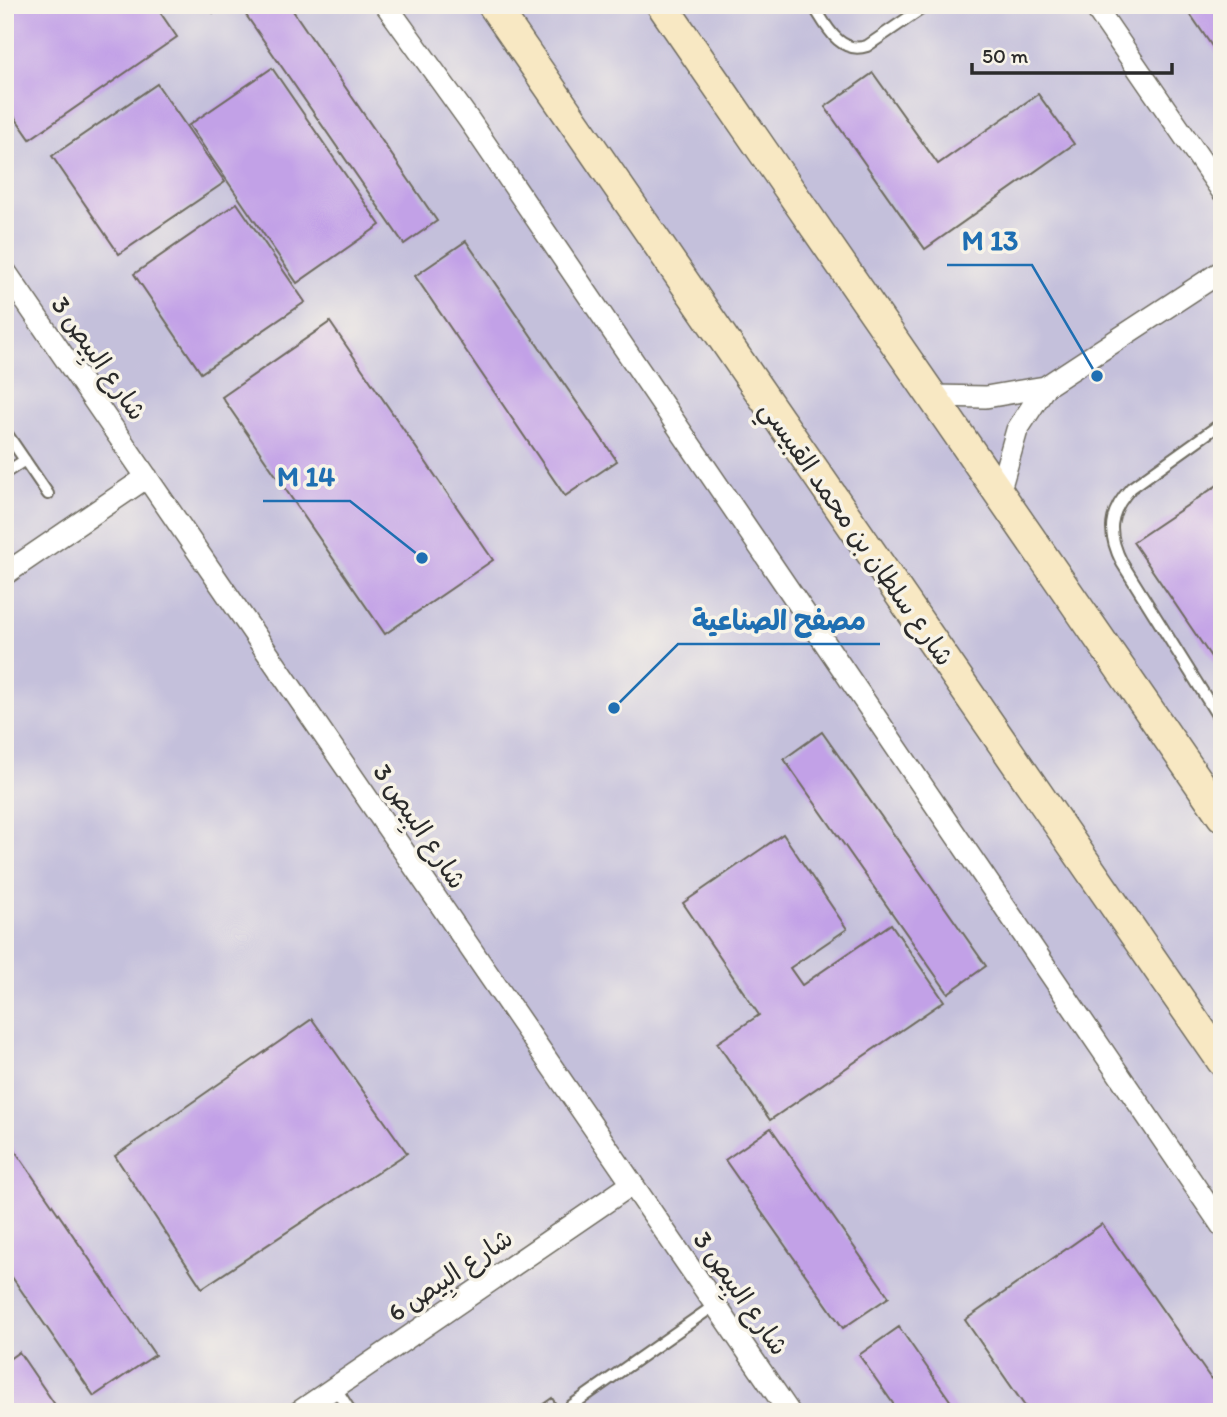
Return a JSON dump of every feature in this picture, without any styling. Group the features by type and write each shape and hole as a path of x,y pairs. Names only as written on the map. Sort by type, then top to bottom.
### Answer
{"main road":[{"name":"شارع سلطان بن محمد القبيسي","path":"493,5 1222,1061"},
{"path":"662,5 1222,816"}],"street":[{"path":"386,5 469,120 1222,1226"},
{"path":"1094,5 1222,191"},
{"name":"شارع البِيص 3","path":"5,271 789,1412"},
{"path":"933,396 986,397 1045,387 1222,271"},
{"path":"999,493 1017,430 1045,387"},
{"path":"5,574 147,477"},
{"name":"شارع البِيص 6","path":"299,1412 632,1184"}],"lane":[{"path":"813,5 835,38 850,48 859,49 927,5"},
{"path":"1222,424 1131,488 1120,500 1113,515 1111,532 1122,563 1222,723"},
{"path":"5,431 48,494"},
{"path":"5,473 25,460"},
{"path":"571,1406 715,1305"},
{"path":"335,1387 351,1412"}],"shaded area":[{"path":"5,5 1222,5 1222,1412 5,1412"}],"building":[{"path":"5,5 155,5 177,37 30,139 5,103"},
{"path":"261,5 289,5 437,221 404,244 246,15"},
{"path":"1184,5 1222,5 1222,61"},
{"path":"272,68 380,225 297,283 189,125"},
{"path":"873,73 938,164 1038,94 1074,144 925,249 825,107"},
{"path":"157,84 225,182 119,254 52,156"},
{"path":"237,203 305,302 201,373 134,274"},
{"path":"466,241 617,461 565,496 415,276"},
{"path":"330,322 493,560 385,634 222,397"},
{"path":"1222,482 1222,673 1133,542"},
{"path":"822,732 986,966 948,993 784,759"},
{"path":"783,834 847,929 790,968 802,985 891,924 944,1001 770,1120 717,1043 759,1015 683,903"},
{"path":"312,1019 407,1153 202,1288 115,1156"},
{"path":"771,1128 889,1297 843,1328 725,1160"},
{"path":"5,1136 155,1355 94,1396 5,1267"},
{"path":"1102,1224 1211,1379 1222,1372 1222,1412 1029,1412 965,1320"},
{"path":"899,1327 958,1412 899,1412 859,1355"},
{"path":"19,1352 60,1412 5,1412 5,1362"},
{"path":"552,1398 561,1412 532,1412"}],"place":[{"name":"M 13","path":"1097,376"},
{"name":"M 14","path":"422,558"},
{"name":"مصفح الصناعية","path":"614,708"}]}
